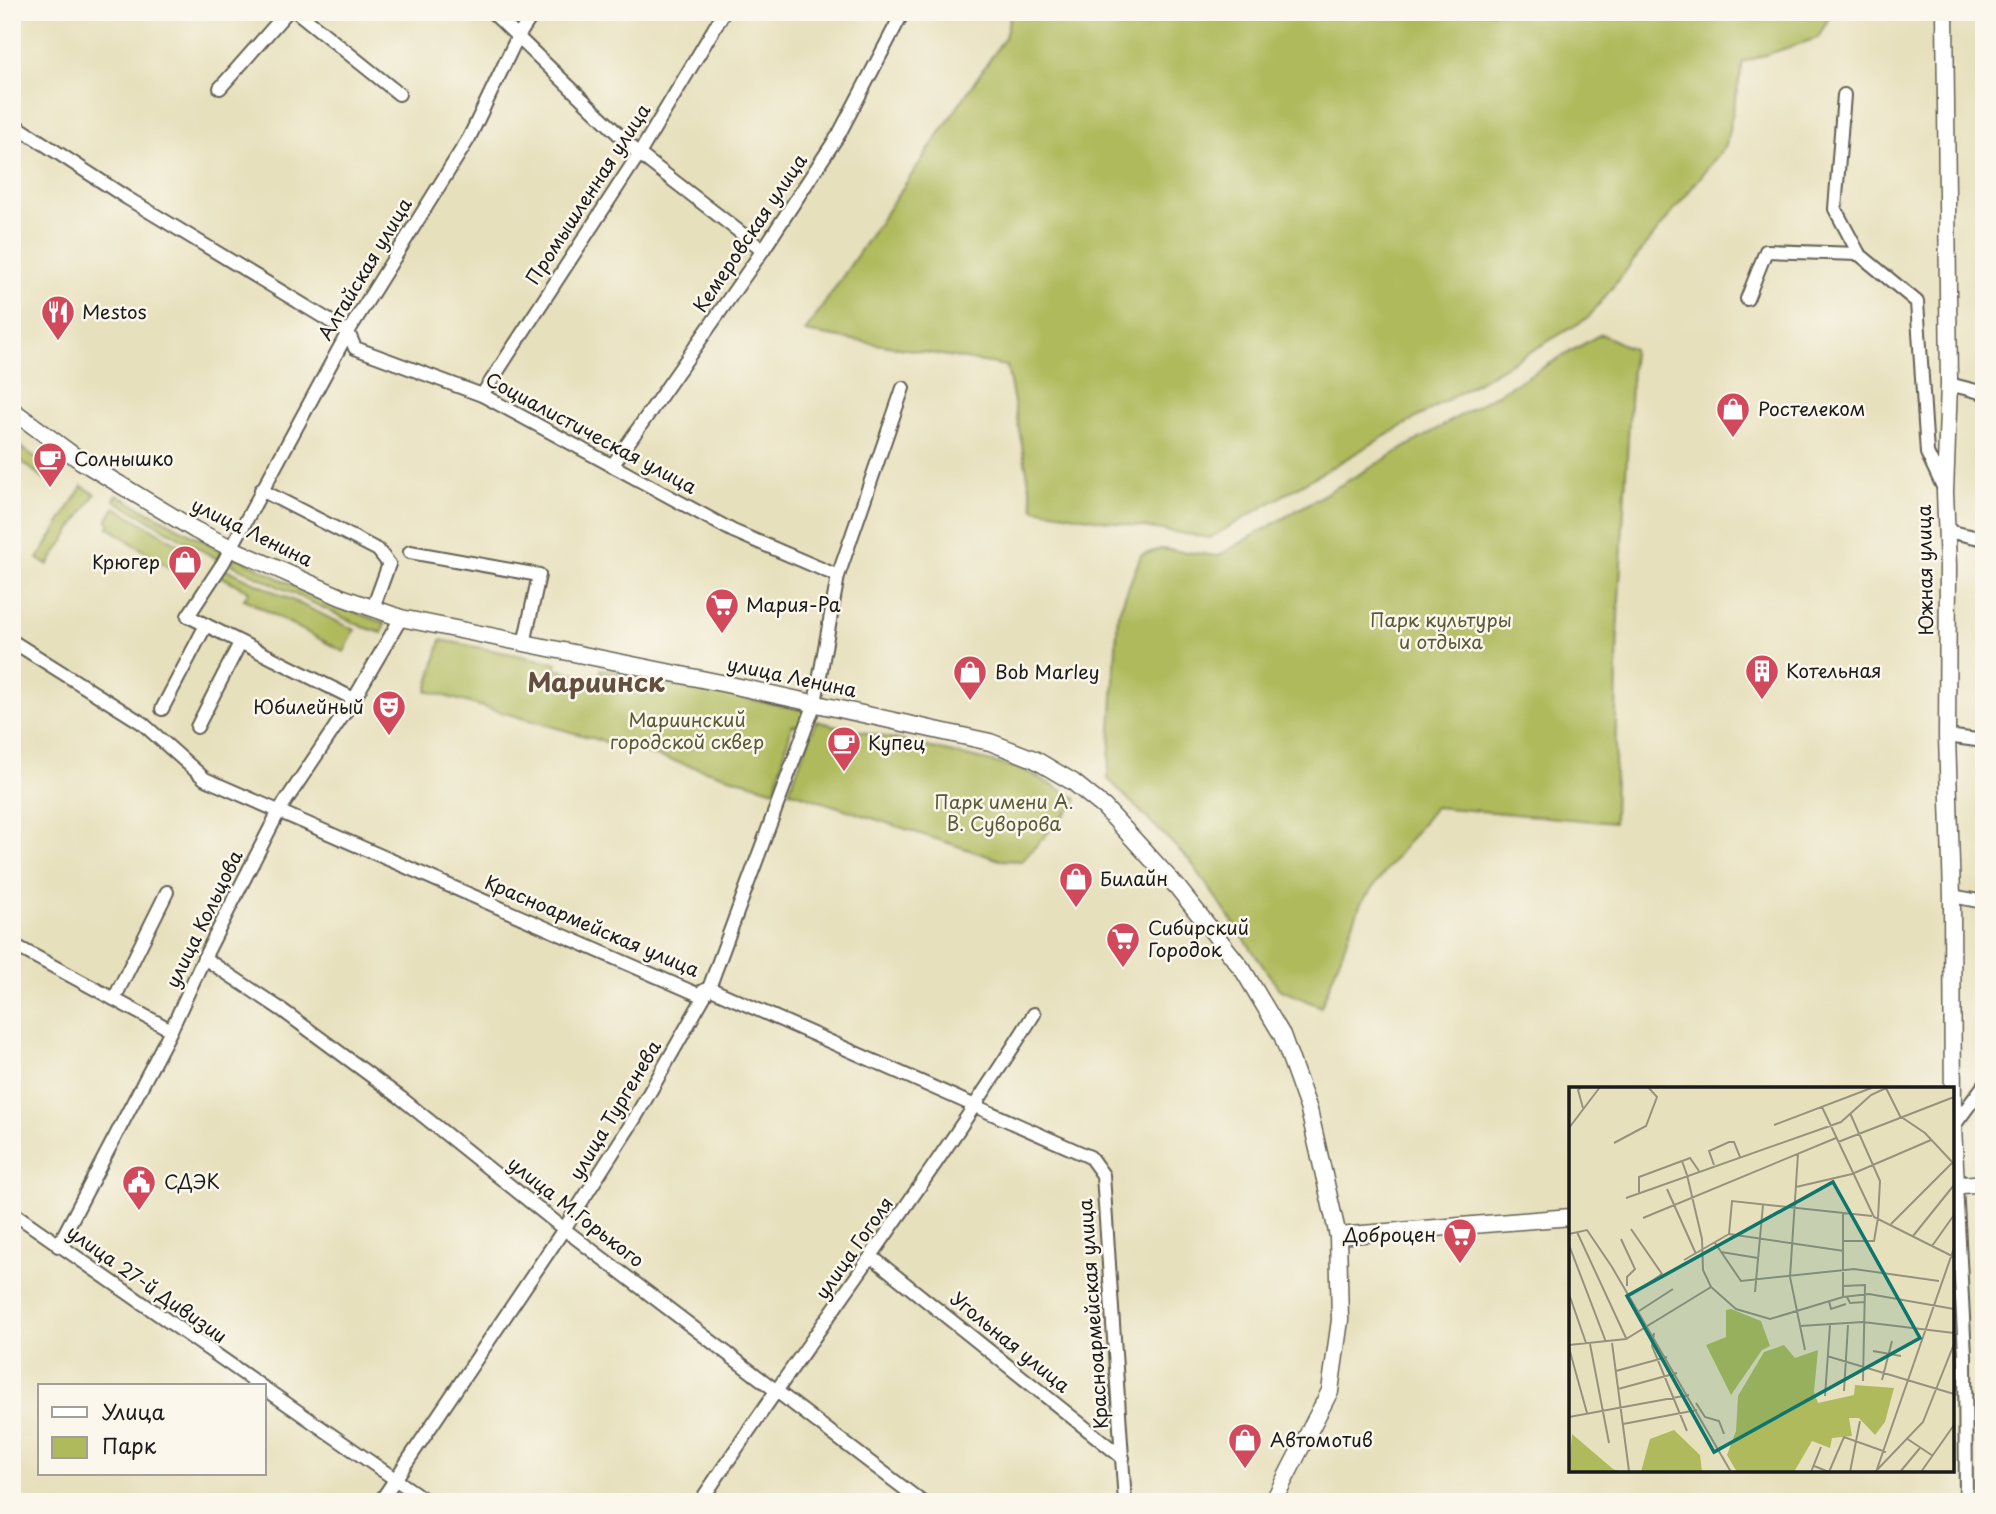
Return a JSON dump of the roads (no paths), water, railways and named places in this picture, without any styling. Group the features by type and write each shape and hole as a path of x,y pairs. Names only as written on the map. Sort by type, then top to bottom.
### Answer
{"main road":[{"name":"Южная улица","path":"1945,12 1949,384 1945,492 1953,1087"},
{"name":"улица Ленина","path":"12,410 80,461 195,530 341,597 401,618 815,703 990,742 1034,759 1073,782 1104,807 1178,888 1243,970 1282,1035 1309,1110 1338,1236 1340,1320 1330,1391 1273,1502"},
{"path":"1954,1186 1984,1183"},
{"path":"1338,1236 1569,1217"}],"street":[{"path":"219,89 287,12"},
{"path":"297,12 399,94"},
{"path":"492,12 639,154 763,250"},
{"name":"Алтайская улица","path":"206,625 188,616 230,548 348,332 469,138 517,38 534,12"},
{"name":"Промышленная улица","path":"482,395 639,154 724,12"},
{"name":"Кемеровская улица","path":"612,466 763,250 839,134 903,12"},
{"path":"1844,95 1835,209 1859,254 1917,302 1927,453 1945,492"},
{"name":"Социалистическая улица","path":"12,122 127,198 348,332 355,348 482,395 733,531 838,576"},
{"path":"1747,299 1766,251 1859,254"},
{"path":"1949,384 1984,393"},
{"name":"улица Тургенева","path":"380,1502 564,1229 635,1118 709,988 815,703 838,576 903,388"},
{"path":"261,490 378,550 389,564 373,608"},
{"path":"1947,531 1984,540"},
{"path":"410,552 538,575 524,644"},
{"name":"улица Кольцова","path":"58,1246 171,1030 204,958 279,811 354,699 401,618"},
{"path":"162,709 206,625 354,699"},
{"name":"Красноармейская улица","path":"12,641 142,723 205,779 698,994 709,988 1090,1157 1103,1175 1125,1502"},
{"path":"197,727 240,643"},
{"path":"1947,736 1984,741"},
{"path":"114,999 167,892"},
{"path":"1952,896 1984,902"},
{"path":"12,944 171,1030"},
{"name":"улица М.Горького","path":"204,958 282,1010 401,1098 564,1229 922,1502"},
{"name":"улица Гоголя","path":"700,1502 776,1389 976,1106 1034,1014"},
{"path":"1954,1126 1984,1085"},
{"path":"1954,1186 1966,1502"},
{"name":"улица 27-й Дивизии","path":"12,1212 259,1384"},
{"name":"Угольная улица","path":"872,1256 1123,1458"},
{"name":"улица 27-й Дивизии","path":"266,1389 428,1502"}],"place":[{"name":"Mestos","path":"58,342"},
{"name":"Ростелеком","path":"1733,439"},
{"name":"Солнышко","path":"50,489"},
{"name":"Крюгер","path":"185,592"},
{"name":"Мария-Ра","path":"722,635"},
{"name":"Котельная","path":"1762,701"},
{"name":"Bob Marley","path":"970,702"},
{"name":"Юбилейный","path":"389,737"},
{"name":"Купец","path":"844,773"},
{"name":"Билайн","path":"1076,909"},
{"name":"Сибирский Городок","path":"1123,969"},
{"name":"СДЭК","path":"139,1212"},
{"name":"Доброцен","path":"1460,1265"},
{"name":"Автомотив","path":"1245,1470"}],"district":[{"name":"Мариинск","path":"596,683"}],"park label":[{"name":"Парк культуры и отдыха","path":"1441,631"},
{"name":"Мариинский городской сквер","path":"687,731"},
{"name":"Парк имени А. В. Суворова","path":"1004,813"}]}
